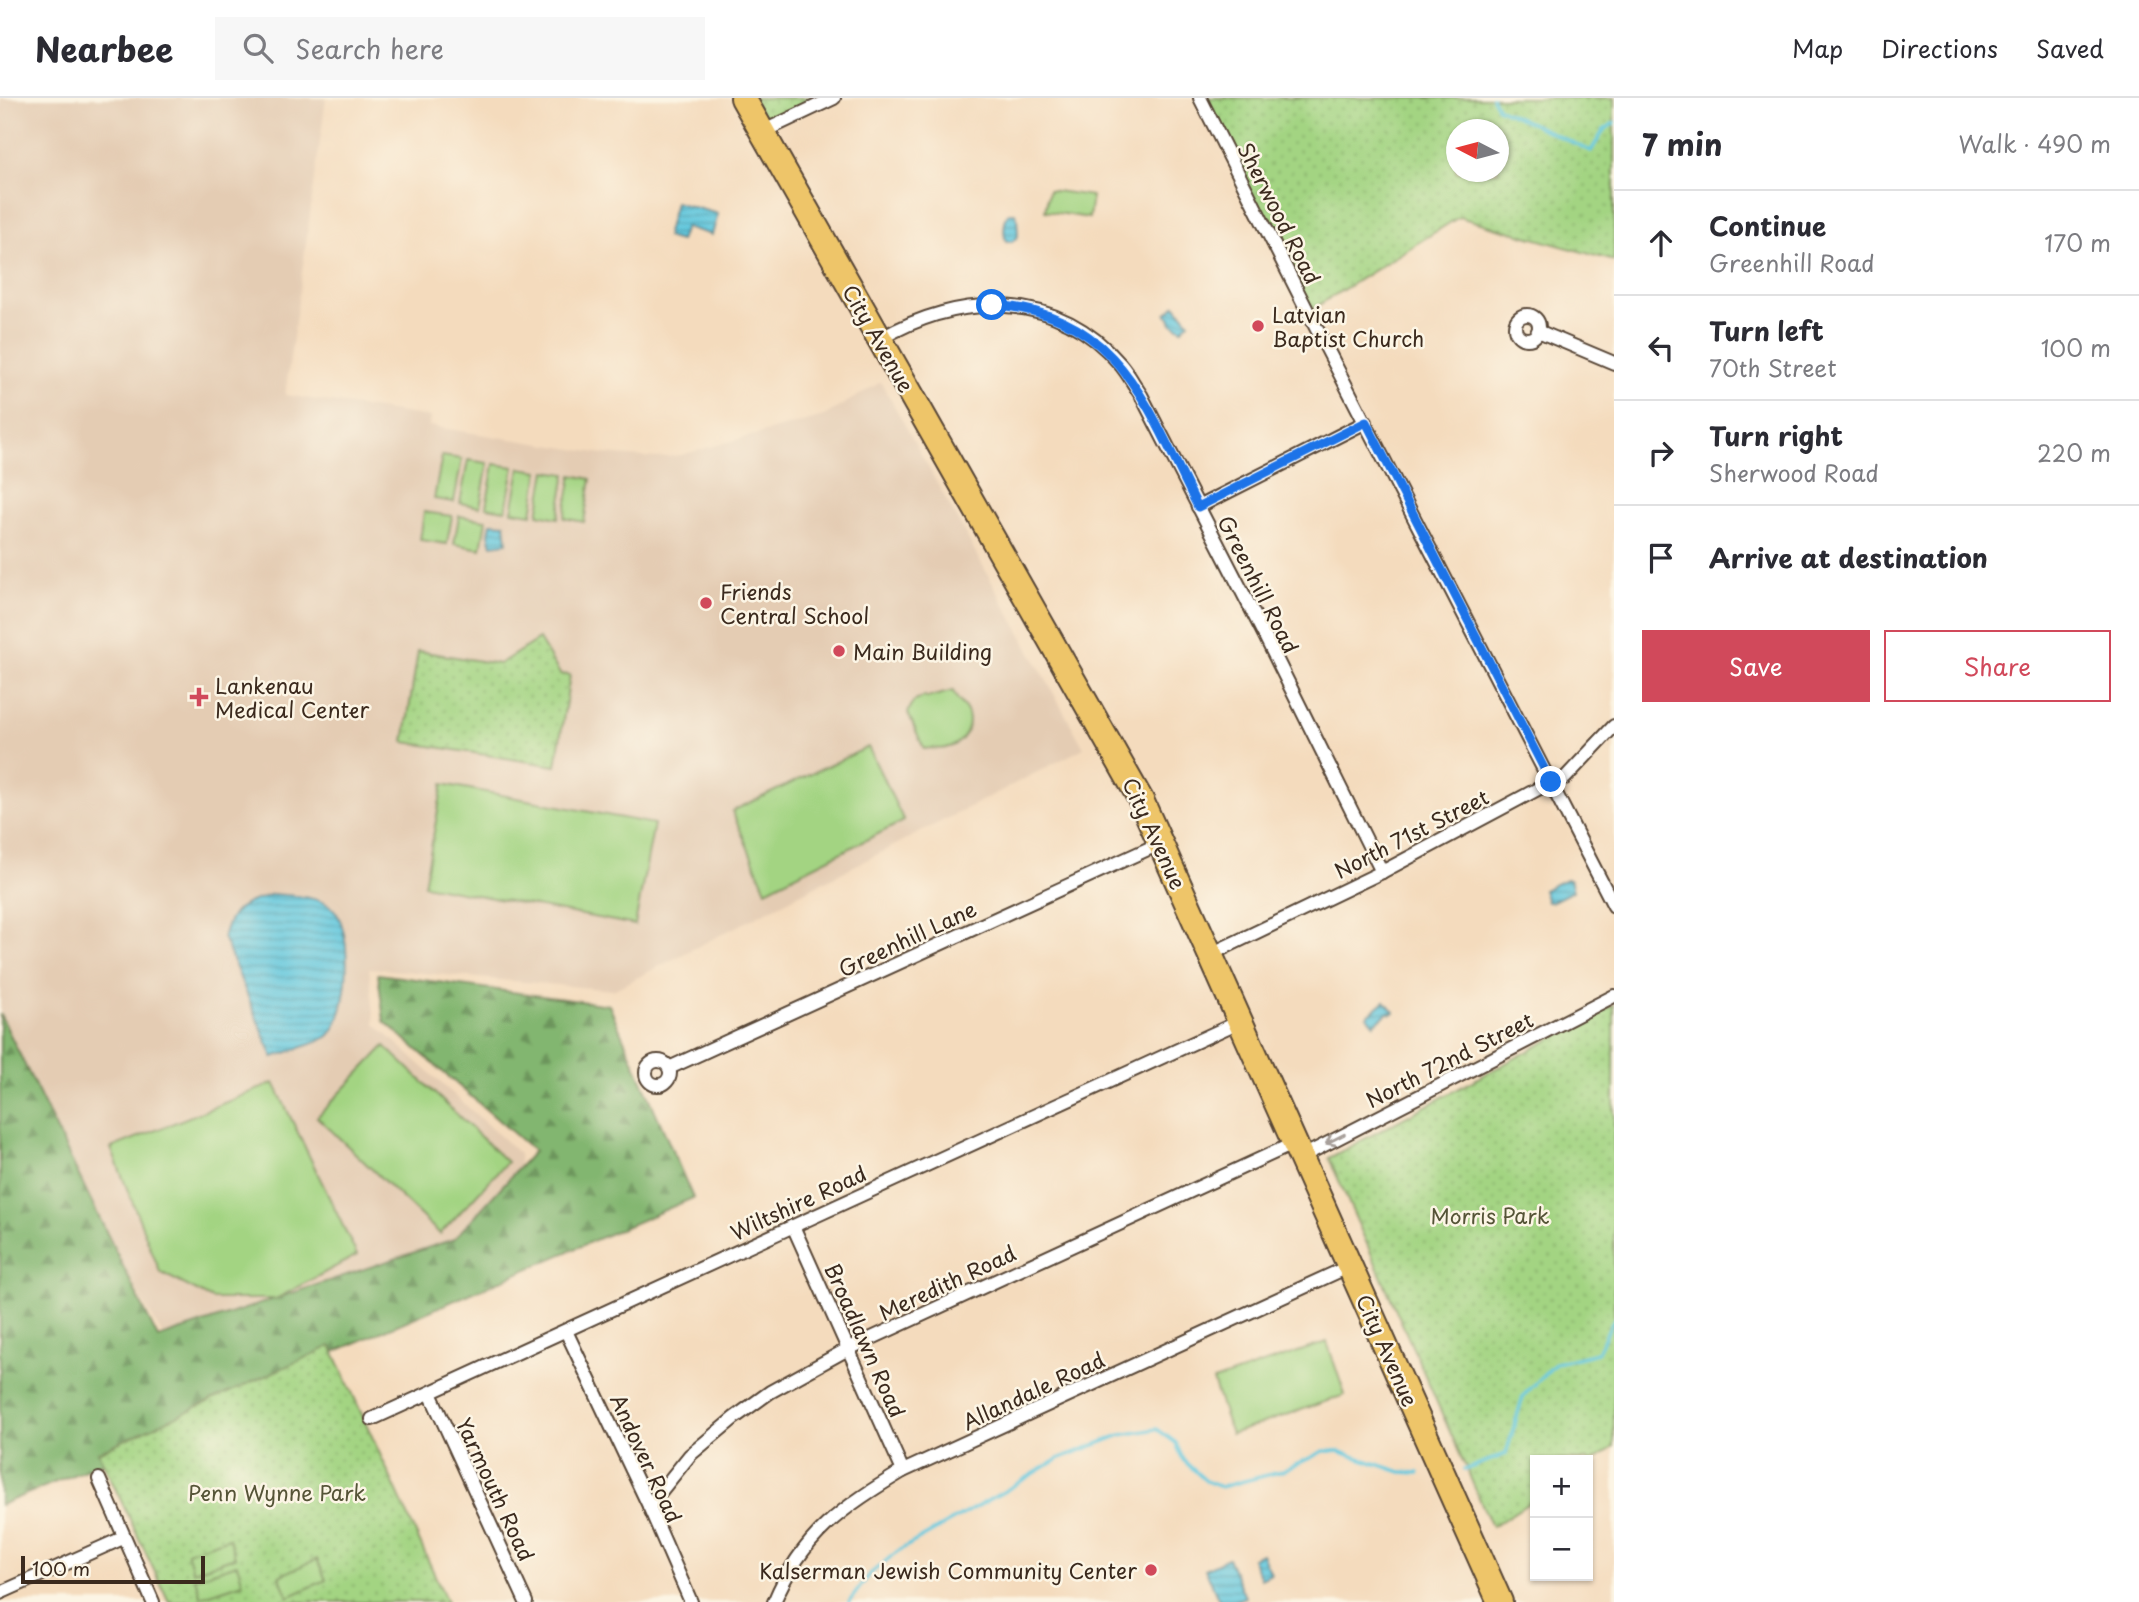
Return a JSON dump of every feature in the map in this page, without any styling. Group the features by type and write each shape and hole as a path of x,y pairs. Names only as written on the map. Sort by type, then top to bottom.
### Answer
{"highway":[{"name":"City Avenue","path":"743,98 1123,766 1161,843 1500,1602"}],"street":[{"path":"762,132 834,98"},
{"name":"Sherwood Road","path":"1200,98 1614,906"},
{"name":"Greenhill Road","path":"880,339 932,314 972,306 1013,306 1040,312 1070,325 1096,342 1120,364 1141,395 1382,872"},
{"path":"1538,331 1614,363"},
{"path":"1198,507 1366,422"},
{"name":"North 71st Street","path":"1211,954 1382,872 1551,782 1565,778 1614,726"},
{"name":"Greenhill Lane","path":"669,1068 1161,843"},
{"name":"North 72nd Street","path":"1298,1150 1614,996"},
{"name":"Wiltshire Road","path":"372,1419 1241,1021"},
{"name":"Meredith Road","path":"649,1506 690,1455 734,1418 770,1392 848,1349 1298,1150"},
{"name":"Broadlawn Road","path":"793,1226 903,1471"},
{"name":"Allandale Road","path":"774,1602 783,1579 817,1533 852,1502 903,1471 1350,1266"},
{"name":"Andover Road","path":"566,1331 691,1602"},
{"name":"Yarmouth Road","path":"430,1392 526,1602"},
{"path":"99,1479 153,1602"},
{"path":"0,1593 123,1538"}],"shaded area":[{"name":"Lankenau Medical Center","path":"0,98 326,98 285,395 430,417 429,426 604,454 657,458 681,455 824,416 881,382 1084,748 613,990 369,968 375,1024 519,1153 522,1235 181,1368 0,1050"}],"green space":[{"path":"752,98 822,98 767,123"},
{"path":"1203,98 1614,98 1614,261 1459,217 1309,311"},
{"path":"1049,190 1092,196 1089,218 1045,211"},
{"path":"442,456 462,459 454,502 434,499"},
{"path":"468,460 488,463 480,507 460,503"},
{"path":"494,464 514,467 506,510 486,507"},
{"path":"520,468 539,471 532,514 512,511"},
{"path":"546,471 566,474 558,518 538,514"},
{"path":"572,475 591,479 584,522 564,518"},
{"path":"424,512 452,516 447,544 420,540"},
{"path":"459,516 486,520 481,549 454,544"},
{"path":"539,639 560,674 570,675 556,766 404,742 418,651 499,664"},
{"path":"953,691 968,714 967,731 957,744 943,749 924,749 908,713 913,702 925,696 926,698"},
{"path":"868,747 904,821 766,890 732,811"},
{"path":"443,784 654,824 635,925 424,885"},
{"path":"378,974 609,1005 693,1198 320,1358 163,1542 102,1463 0,1505 0,1014 158,1338 454,1239 534,1151 384,1021"},
{"name":"Morris Park","path":"1614,1005 1614,1447 1593,1461 1593,1455 1530,1455 1530,1502 1492,1527 1329,1158"},
{"path":"385,1046 507,1162 440,1234 317,1117"},
{"path":"274,1083 357,1255 276,1299 212,1299 160,1272 111,1148"},
{"path":"1327,1342 1345,1395 1231,1434 1213,1381"},
{"name":"Penn Wynne Park","path":"331,1346 447,1602 169,1602 98,1452"},
{"path":"229,1538 235,1557 193,1571 187,1552"},
{"path":"317,1559 326,1580 288,1597 279,1576"},
{"path":"237,1564 243,1583 201,1597 195,1578"}],"water":[{"path":"675,202 718,214 712,235 685,227 680,241 666,237"},
{"path":"1009,213 1015,213 1017,218 1018,236 1012,242 1006,241 1004,234"},
{"path":"1175,305 1189,322 1182,329 1172,323 1166,314"},
{"path":"491,523 505,524 507,543 492,545 489,534"},
{"path":"1570,879 1573,891 1547,902 1543,890"},
{"path":"273,894 309,898 330,906 338,916 343,931 347,970 341,1010 328,1036 273,1057 223,937 235,912 254,900"},
{"path":"1385,1001 1394,1012 1389,1012 1374,1024 1367,1016"},
{"path":"1262,1554 1271,1574 1261,1579 1252,1558"},
{"path":"1228,1558 1245,1597 1233,1602 1220,1602 1205,1569"}],"waterway":[{"path":"1492,98 1498,108 1591,151 1604,130 1614,123"},
{"path":"1464,1470 1506,1454 1523,1396 1556,1363 1597,1353 1614,1319"},
{"path":"849,1602 870,1574 898,1551 1058,1459 1121,1435 1157,1429 1176,1443 1183,1460 1206,1481 1221,1487 1283,1471 1324,1451 1338,1451 1401,1472 1419,1473"}],"place":[{"name":"Latvian Baptist Church","path":"1258,326"},
{"name":"Friends Central School","path":"706,603"},
{"name":"Main Building","path":"839,651"},
{"name":"Lankenau Medical Center","path":"199,697"},
{"name":"Kalserman Jewish Community Center","path":"1151,1570"}],"route":[{"path":"992,305 1040,312 1070,325 1096,342 1120,364 1141,395 1198,507 1366,422 1551,782"}]}
